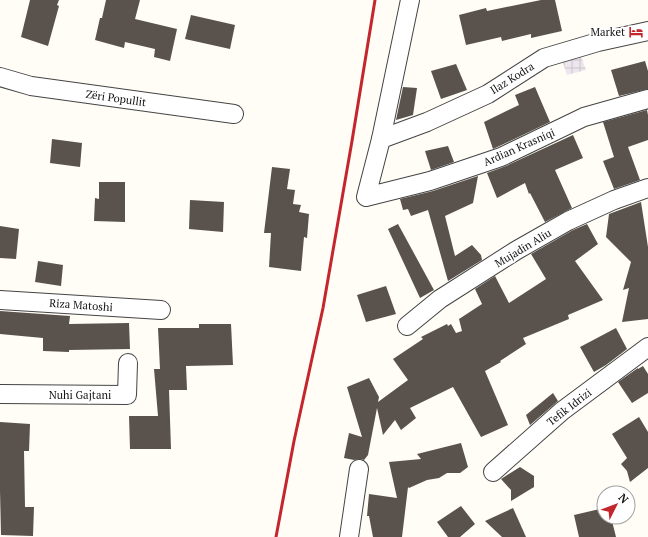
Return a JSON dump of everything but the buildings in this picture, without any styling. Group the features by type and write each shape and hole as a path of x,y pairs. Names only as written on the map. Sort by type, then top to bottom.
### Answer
{"street":[{"path":"381,139 410,0"},
{"name":"Ilaz Kodra","path":"381,139 427,122 488,94 544,58 598,42 648,31"},
{"name":"Zëri Popullit","path":"0,77 31,86 234,114"},
{"name":"Ardian Krasniqi","path":"381,139 366,197 430,181 501,157 584,117 648,99"},
{"name":"Mujadin Aliu","path":"407,326 452,290 517,250 568,221 614,200 648,188"},
{"name":"Riza Matoshi","path":"0,300 161,310"},
{"name":"Tefik Idrizi","path":"493,472 562,410 648,347"},
{"name":"Nuhi Gajtani","path":"0,394 127,395 128,363"},
{"path":"350,537 359,469"}],"shaded area":[{"path":"580,53 586,70 567,75 562,60"}],"railway":[{"path":"276,537 294,441 323,308 375,0"}],"place":[{"name":"Market","path":"636,32"}]}
